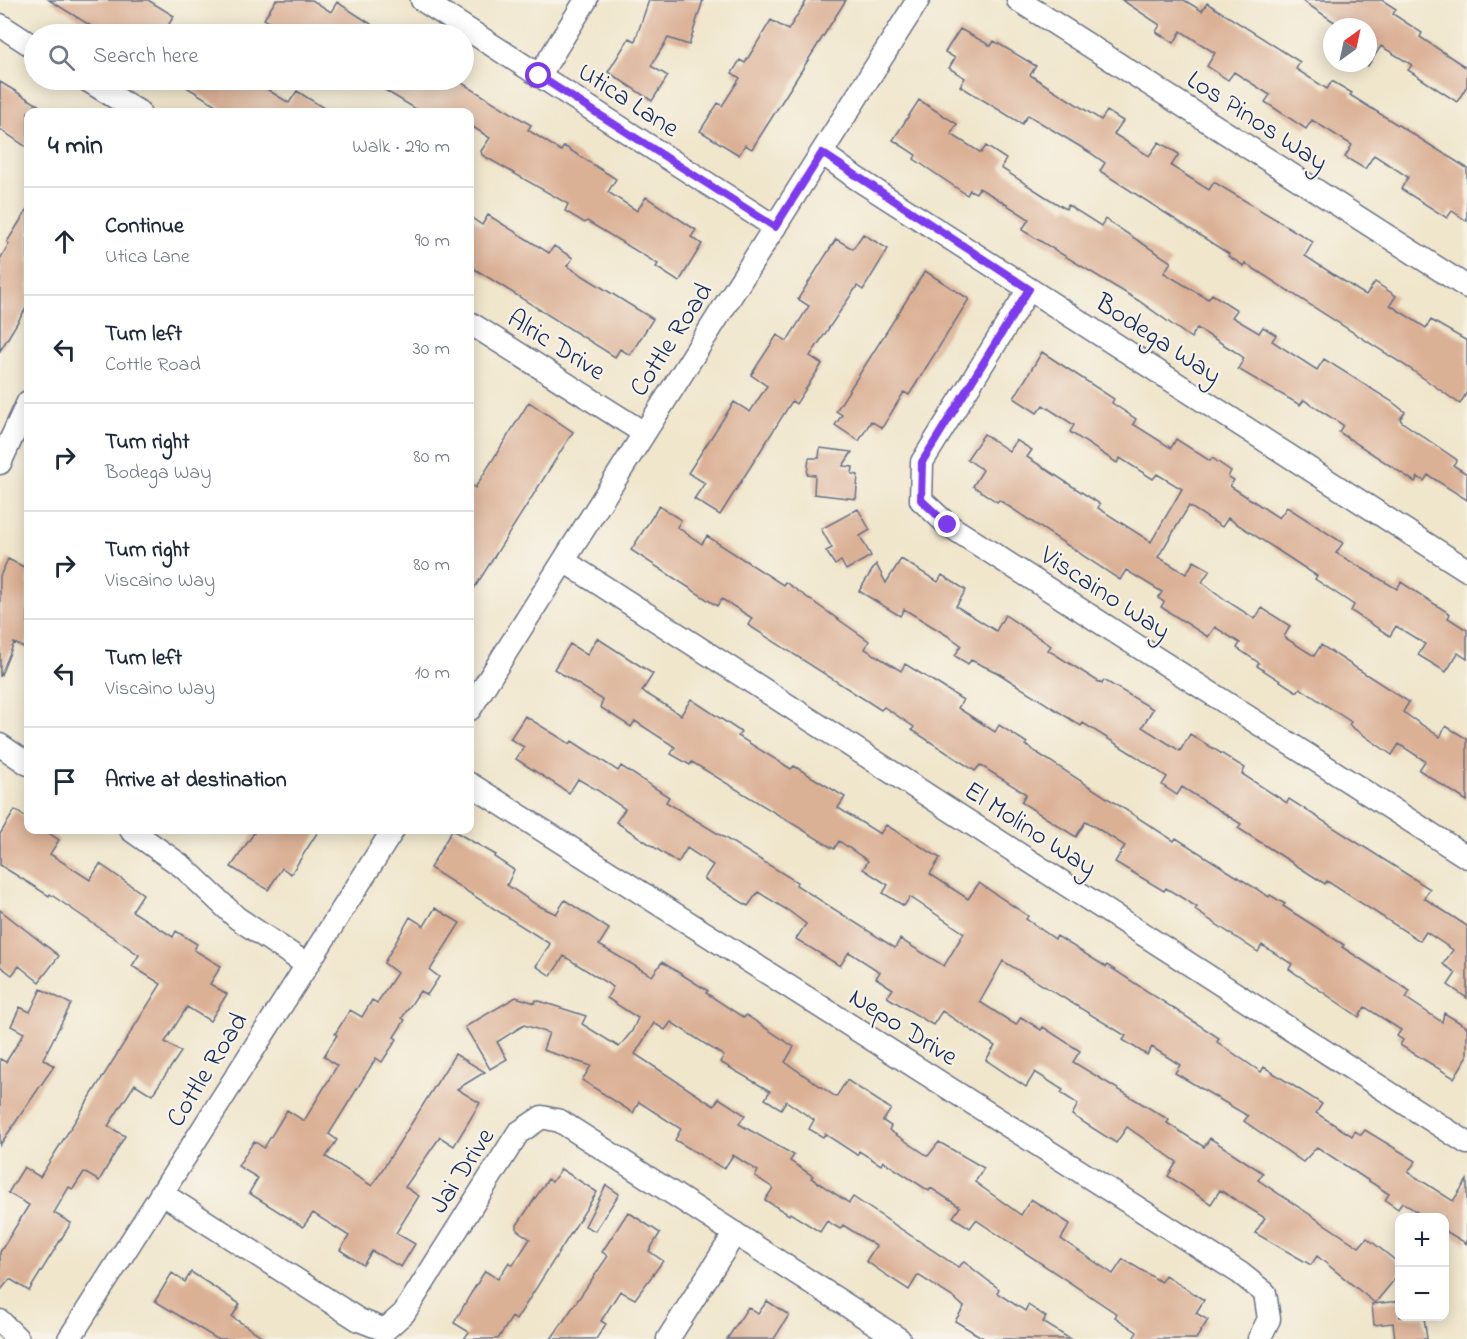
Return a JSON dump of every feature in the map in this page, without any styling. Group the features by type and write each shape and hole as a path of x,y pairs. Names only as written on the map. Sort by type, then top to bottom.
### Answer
{"street":[{"name":"Utica Lane","path":"422,0 459,24"},
{"path":"539,76 586,0"},
{"name":"Cottle Road","path":"474,703 918,0"},
{"name":"Los Pinos Way","path":"1018,0 1467,287"},
{"path":"0,25 24,41"},
{"name":"Utica Lane","path":"474,34 775,227"},
{"path":"103,90 132,108"},
{"name":"Bodega Way","path":"822,153 1029,289 1467,570"},
{"name":"Viscaino Way","path":"1029,289 922,462 921,500 948,525 1467,857"},
{"name":"Alric Drive","path":"474,326 644,433"},
{"path":"0,463 24,411"},
{"name":"El Molino Way","path":"564,561 1467,1143"},
{"path":"0,745 24,761"},
{"name":"Nepo Drive","path":"474,787 1240,1273 1265,1293 1269,1319 1259,1339"},
{"path":"137,834 183,867 237,918 306,964"},
{"name":"Cottle Road","path":"69,1339 390,834"},
{"name":"Jai Drive","path":"161,1193 359,1320 385,1330 404,1313 518,1133 542,1117 560,1121 899,1339"},
{"path":"668,1339 735,1233"},
{"path":"0,1321 18,1339"}],"building":[{"path":"49,0 148,0 174,16 169,24 88,24"},
{"path":"276,0 312,0 331,12 337,2 371,24 273,24 264,19"},
{"path":"649,0 703,0 689,45 668,38 651,66 668,76 652,101 608,72 629,38 635,41"},
{"path":"807,0 846,0 752,149 745,145 739,155 700,131 718,103 722,106 740,78 732,73 740,60 745,63 771,20 788,30"},
{"path":"1122,0 1184,0 1202,11 1207,3 1300,62 1296,69 1327,89 1332,81 1352,93 1350,95 1467,168 1467,221 1452,211 1447,218 1401,189 1408,177 1374,155 1365,169 1345,157 1352,145 1312,120 1306,129 1265,102 1270,95 1234,72 1228,80 1207,66 1215,53 1181,31 1174,43 1156,32 1160,25"},
{"path":"1301,0 1382,0 1396,9 1393,14 1422,33 1420,37 1467,68 1467,86 1457,102 1408,70 1412,65 1381,46 1377,52 1377,18 1328,18"},
{"path":"960,29 991,46 994,41 1036,66 1030,75 1101,120 1107,111 1123,121 1114,134 1149,156 1159,142 1179,154 1171,166 1209,190 1214,182 1313,242 1305,256 1359,291 1366,295 1375,282 1396,296 1390,305 1426,328 1431,320 1467,341 1467,392 1460,404 1409,368 1245,263 1244,266 1228,256 1229,254 1100,171 1105,163 1089,152 1028,115 1022,124 960,86 965,78 949,68 955,58 945,52"},
{"path":"0,82 43,108 24,108 24,145 0,129"},
{"path":"191,90 268,90 289,103 297,91 324,108 220,108"},
{"path":"385,90 473,90 531,125 528,130 561,151 564,146 616,179 608,192 637,211 646,197 696,230 691,237 702,244 679,282 656,267 658,264 587,221 585,223 565,211 568,204 482,155 481,151 490,138 474,128 474,108 414,108"},
{"path":"919,100 957,124 951,134 981,153 986,146 1006,159 1001,168 1046,197 1066,209 1068,205 1101,226 1105,219 1171,262 1164,273 1208,299 1212,294 1237,310 1232,317 1259,333 1263,327 1276,335 1272,341 1317,370 1324,359 1391,401 1405,412 1400,419 1402,422 1457,460 1453,465 1467,474 1467,500 1428,475 1424,481 1418,477 1415,482 1339,432 1343,425 1304,400 1300,405 1238,369 1244,358 1234,351 1197,328 1191,338 1139,301 1022,230 1029,219 979,188 976,193 970,190 967,195 914,159 916,155 893,140"},
{"path":"24,214 24,312 0,351 0,259 9,244 7,242"},
{"path":"488,215 549,253 554,246 573,258 567,266 653,319 630,355 620,349 615,357 474,269 474,220 482,225"},
{"path":"863,234 888,249 863,290 857,286 810,356 822,364 796,404 792,401 720,515 694,499 705,483 688,473 734,402 750,412 767,386 751,375 777,335 787,341 809,306 798,299 836,239 853,249"},
{"path":"925,271 969,299 909,395 904,392 882,428 871,421 859,441 835,425 842,415 836,411"},
{"path":"1042,352 1114,399 1112,403 1136,419 1133,424 1171,448 1176,439 1210,461 1212,458 1231,471 1228,477 1234,480 1230,486 1279,518 1287,507 1343,543 1336,553 1397,589 1401,582 1450,614 1448,618 1467,630 1467,659 1458,653 1446,672 1418,655 1425,644 1396,626 1390,636 1351,611 1354,605 1315,579 1317,576 1228,518 1222,527 1189,506 1158,557 1186,574 1194,561 1210,570 1202,582 1227,601 1255,619 1262,608 1290,626 1284,637 1314,656 1321,645 1409,702 1403,712 1440,737 1446,726 1467,739 1467,801 1419,770 1425,761 1399,744 1392,755 1349,725 1351,722 1300,688 1297,692 1257,666 1259,663 1237,648 1240,643 1215,627 1208,637 1161,607 1164,602 1158,598 1162,592 1126,570 1120,580 999,500 997,502 973,486 983,470 967,459 984,434 1009,451 1016,440 1032,450 1027,457 1100,504 1098,508 1151,542 1182,489 1157,474 1153,479 1120,458 1117,463 1070,432 1074,425 1043,405 1037,413 1014,398"},
{"path":"529,402 573,432 474,589 475,488"},
{"path":"820,448 852,452 843,466 853,467 852,474 858,475 856,499 814,494 815,475 807,474 809,458 819,458"},
{"path":"659,506 681,520 677,527 702,544 707,536 783,585 785,582 869,641 865,649 901,671 905,664 963,700 958,708 995,732 999,725 1027,743 1025,745 1174,841 1176,838 1269,897 1270,895 1285,904 1283,906 1410,991 1406,998 1442,1022 1444,1013 1467,1027 1467,1057 1454,1078 1400,1045 1403,1040 1397,1036 1401,1030 1365,1007 1359,1017 1289,969 1292,964 1262,945 1258,952 1195,910 1197,907 1166,888 1164,891 1115,862 1125,846 1086,821 1076,837 1021,802 1026,794 980,765 975,771 912,730 914,727 884,707 881,710 748,625 752,618 722,599 717,606 631,550"},
{"path":"858,509 870,530 860,536 871,556 846,570 841,561 835,565 826,551 832,548 821,529"},
{"path":"8,559 24,567 24,648 14,643 0,677 0,576"},
{"path":"901,559 938,582 942,575 966,590 956,606 996,631 1005,615 1051,646 1048,650 1102,684 1104,680 1153,709 1142,727 1180,751 1190,734 1245,768 1242,774 1287,803 1289,799 1430,889 1424,898 1467,926 1467,998 1448,985 1456,973 1443,964 1453,950 1426,932 1420,941 1327,881 1325,884 1238,828 1241,824 1182,787 1177,795 1162,785 1167,777 1134,755 1083,723 1081,726 998,673 971,660 968,664 955,656 961,645 904,609 900,616 859,591 876,564 886,583"},
{"path":"597,638 653,674 642,691 681,715 691,699 741,732 738,736 791,769 794,766 845,797 838,808 880,834 886,825 940,858 930,874 968,899 979,883 1028,916 1026,919 1055,939 1057,936 1106,967 1107,965 1219,1038 1217,1042 1261,1072 1264,1067 1322,1104 1316,1113 1352,1136 1355,1131 1361,1135 1365,1130 1416,1161 1408,1172 1453,1201 1467,1180 1467,1244 1449,1233 1449,1213 1418,1213 1402,1202 1398,1209 1385,1200 1389,1194 1317,1147 1303,1162 1244,1121 1248,1116 1175,1073 1180,1065 1152,1047 1147,1055 1123,1040 1126,1036 1003,961 980,1002 1016,1025 1021,1017 1041,1030 1043,1027 1080,1051 1073,1062 1169,1120 1167,1123 1204,1147 1210,1138 1263,1173 1258,1180 1359,1247 1367,1238 1395,1260 1395,1279 1375,1303 1317,1256 1311,1265 1255,1233 1265,1218 1220,1190 1211,1204 1168,1176 1177,1162 1127,1127 1116,1143 1072,1115 1078,1104 1061,1093 1063,1090 1035,1072 1026,1087 986,1060 995,1046 942,1011 933,1025 887,997 893,989 876,978 880,972 849,952 840,966 796,939 806,924 789,911 758,892 748,906 704,879 713,865 687,848 678,863 616,822 625,809 597,790 578,779 569,793 516,759 524,747 510,739 525,716 570,744 572,741 618,771 621,766 669,797 666,802 797,882 796,885 895,948 900,939 944,966 964,933 910,897 904,906 883,893 888,885 863,869 868,861 839,841 834,849 692,762 690,765 671,754 675,747 635,721 631,727 600,707 603,700 554,669 570,644 587,655"},
{"path":"15,810 24,816 24,834 50,834 59,840 50,854 90,880 100,864 143,894 132,911 173,937 176,931 197,944 194,950 221,966 210,984 227,994 210,1021 187,1007 165,1042 181,1052 152,1095 135,1084 108,1126 125,1136 99,1181 84,1172 73,1189 69,1187 54,1213 71,1223 29,1291 10,1279 0,1291 0,1252 29,1205 8,1193 24,1167 40,1177 161,984 132,966 139,955 50,894 49,896 0,865 0,834"},
{"path":"253,834 316,834 291,874 282,868 268,890 231,867"},
{"path":"450,834 459,834 496,855 494,857 514,870 507,885 537,905 556,914 565,900 609,929 599,945 652,976 662,962 708,991 706,993 744,1018 746,1015 794,1047 785,1062 836,1097 847,1080 891,1109 883,1121 891,1126 889,1130 928,1156 939,1142 984,1168 975,1182 1021,1215 1031,1199 1070,1224 1061,1239 1113,1274 1123,1259 1161,1282 1165,1275 1204,1300 1196,1313 1208,1320 1196,1339 1133,1339 1137,1332 1115,1317 1117,1314 976,1220 970,1228 953,1217 960,1207 931,1188 929,1191 883,1161 881,1165 859,1151 857,1155 825,1134 823,1137 809,1129 814,1120 786,1101 781,1109 765,1099 770,1091 720,1062 724,1056 671,1022 665,1030 654,1023 635,1054 714,1106 719,1098 745,1115 739,1124 794,1155 790,1161 813,1176 811,1178 849,1203 853,1197 958,1267 964,1262 999,1289 997,1293 1025,1311 1028,1305 1046,1317 1043,1322 1070,1339 985,1339 973,1332 955,1321 964,1307 954,1298 918,1275 909,1290 866,1261 876,1246 843,1225 840,1229 827,1221 820,1232 790,1213 789,1215 765,1200 773,1188 755,1176 758,1171 733,1155 724,1169 675,1140 681,1129 639,1102 633,1113 582,1080 591,1066 543,1050 549,1033 524,1025 497,1042 507,1059 490,1069 465,1027 516,997 535,1003 536,1000 586,1016 582,1024 619,1047 632,1031 638,1018 607,998 613,987 564,956 551,976 536,966 550,944 430,868"},
{"path":"435,908 460,923 430,970 439,977 427,995 420,991 402,1018 405,1020 394,1037 397,1039 382,1062 376,1058 329,1134 337,1140 326,1157 372,1186 455,1054 485,1072 457,1089 480,1103 454,1146 440,1137 405,1187 419,1196 396,1233 415,1244 401,1267 372,1251 363,1265 340,1250 349,1236 313,1213 303,1227 249,1193 258,1178 238,1166 254,1141 264,1148 287,1110 304,1121 337,1066 324,1056 337,1035 335,1034 350,1010 362,1017 372,1000 377,1003 397,973 384,963 410,917 424,926"},
{"path":"0,910 59,956 39,982 19,966 12,975 0,966"},
{"path":"41,989 71,1004 43,1059 54,1066 0,1145 0,1059 6,1062 24,1033 11,1026 20,1007 30,1012"},
{"path":"561,1169 597,1192 516,1320 512,1317 498,1339 464,1339 469,1332 454,1323 485,1271 498,1279 509,1262 513,1265 530,1239 517,1230 517,1225 548,1179 552,1182"},
{"path":"606,1185 619,1194 595,1231 585,1226"},
{"path":"628,1212 660,1233 649,1251 663,1261 635,1299 620,1291 601,1321 606,1324 596,1339 551,1339 608,1256 602,1252"},
{"path":"191,1272 240,1304 232,1317 266,1339 217,1339 155,1301 172,1273 185,1282"},
{"path":"767,1301 789,1315 774,1339 727,1339 748,1307 758,1314"},
{"path":"1395,1302 1395,1321 1425,1321 1427,1339 1395,1339 1393,1323 1374,1325 1372,1304"}],"route":[{"path":"539,76 775,227 822,153 856,178 1029,289 922,462 921,500 948,525"}]}
